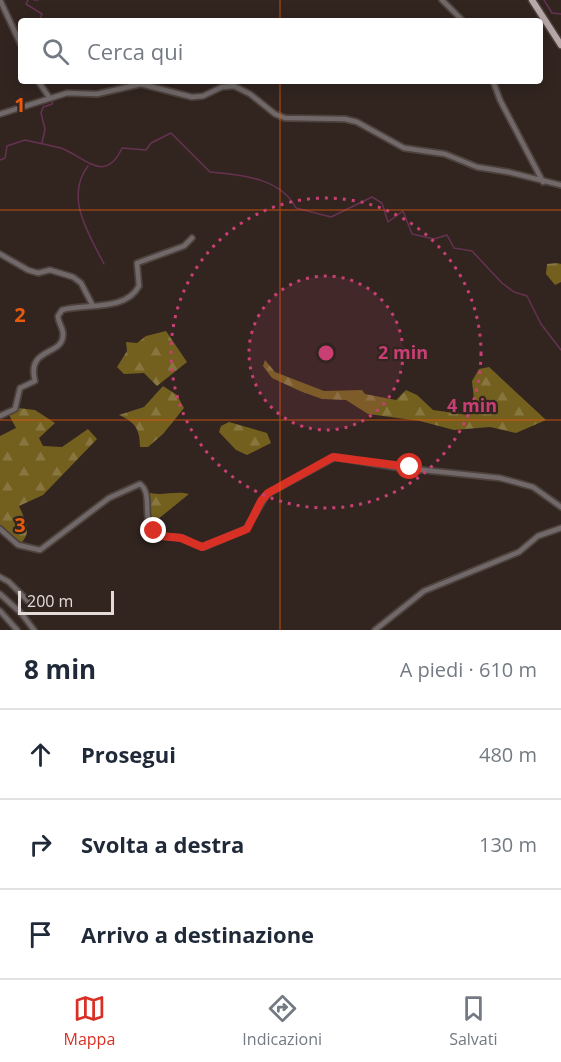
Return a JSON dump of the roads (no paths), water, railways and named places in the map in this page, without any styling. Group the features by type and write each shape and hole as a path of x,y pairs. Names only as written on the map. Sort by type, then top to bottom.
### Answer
{"main road":[{"path":"532,0 561,45"}],"street":[{"path":"0,0 18,39"},
{"path":"442,0 460,18"},
{"path":"41,84 52,97"},
{"path":"0,114 67,93 97,94 141,84 192,97 203,96 222,87 234,86 250,94 275,114 285,118 345,119 367,128 395,146 416,152 445,154 477,167 561,185"},
{"path":"494,84 500,100 543,182"},
{"path":"0,416 15,409 20,388 35,383 32,368 34,363 61,341 64,333 58,321 60,312 65,309 106,306 127,298 139,286 137,263 184,246 192,238"},
{"path":"0,254 28,270 38,273 50,270 73,277 81,283 93,306"},
{"path":"0,529 18,545 40,550 106,500 140,484 144,490 148,521 154,532 204,547 245,530 268,493 328,459 338,456 394,467 500,478 533,487 561,507"},
{"path":"375,630 417,596 519,552 538,537 561,528"},
{"path":"0,577 9,582 31,604"},
{"path":"0,594 21,613 34,630"},
{"path":"0,611 17,630"}],"waterway":[{"path":"28,0 26,4 42,14 40,18"},
{"path":"544,0 552,13 561,14"},
{"path":"44,84 51,96"},
{"path":"42,143 45,129 41,113 43,107 52,104 53,100"},
{"path":"0,160 5,158 7,146 25,140 61,148 86,162 102,167 109,165 122,148 146,150 151,143 171,133 210,172 246,177 270,184 289,198 296,208 331,217 372,197 382,203 388,222 403,211 412,234 434,239 447,235 454,248 472,251 502,283 514,292 527,296 541,324 561,350"},
{"path":"88,166 81,178 78,190 79,203 86,228 104,264"}]}
